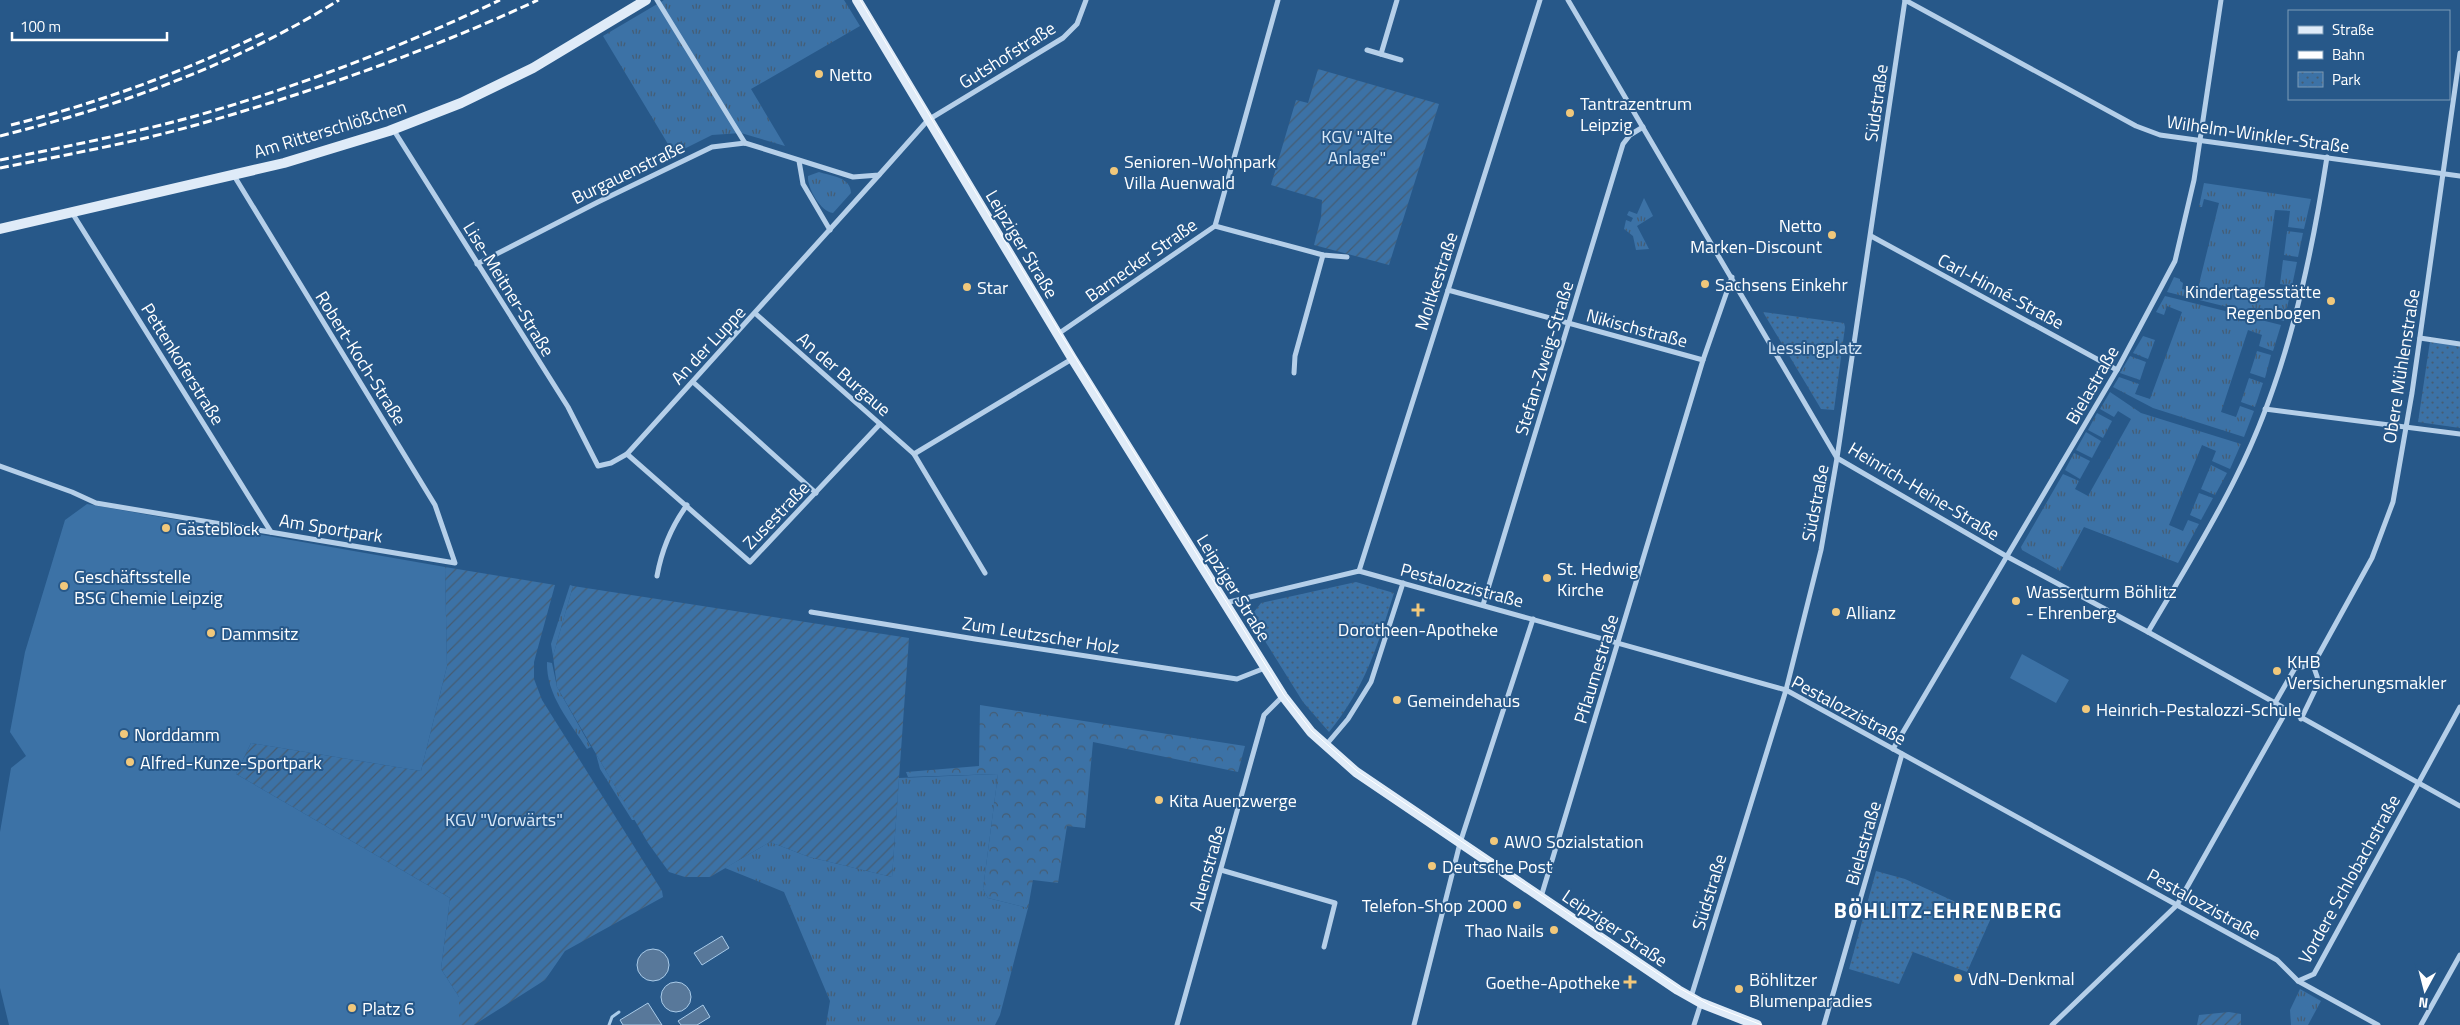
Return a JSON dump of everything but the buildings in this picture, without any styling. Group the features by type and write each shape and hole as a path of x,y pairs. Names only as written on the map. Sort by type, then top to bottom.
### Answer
{"street":[{"name":"Am Ritterschlößchen","path":"0,229 301,158 393,130 461,103 533,68 646,0"},
{"path":"657,0 745,143"},
{"name":"Leipziger Straße","path":"857,0 1072,358 1224,603 1299,719 1325,746 1356,772 1540,897 1690,997 1757,1025"},
{"name":"Gutshofstraße","path":"928,120 1063,38 1077,24 1086,0"},
{"name":"Barnecker Straße","path":"1058,334 1214,226 1278,0"},
{"path":"1382,54 1397,0"},
{"name":"Moltkestraße","path":"1359,571 1540,0"},
{"name":"Heinrich-Heine-Straße","path":"1568,0 1680,193 1732,277 1783,369 1838,458 2006,556 2148,632 2460,806"},
{"name":"Wilhelm-Winkler-Straße","path":"1905,0 2136,126 2160,135 2460,176"},
{"name":"Südstraße","path":"1690,997 1786,690 1820,550 1838,458 1858,307 1871,236 1905,0"},
{"name":"Bielastraße","path":"1893,749 2117,370 2175,261 2191,200 2221,0"},
{"path":"1367,50 1401,60"},
{"name":"Obere Mühlenstraße","path":"2313,665 2372,558 2384,532 2393,502 2407,426 2460,53"},
{"path":"799,161 803,184 830,230 928,120"},
{"name":"Stefan-Zweig-Straße","path":"1483,605 1623,144 1630,135 1643,127"},
{"name":"Lise-Meitner-Straße","path":"393,130 568,407 598,466"},
{"name":"Burgauenstraße","path":"477,264 598,202 712,147 745,143 853,177 880,175"},
{"path":"2148,632 2236,477 2265,409 2289,338 2319,211 2327,157"},
{"name":"Robert-Koch-Straße","path":"233,174 435,505 455,563"},
{"name":"Pettenkoferstraße","path":"71,211 271,532"},
{"name":"Barnecker Straße","path":"1214,226 1323,254 1346,257"},
{"name":"An der Luppe","path":"598,466 611,463 627,454 756,314 830,230"},
{"name":"Carl-Hinné-Straße","path":"1871,236 2117,370"},
{"path":"1294,373 1295,356 1323,254"},
{"name":"Pflaumestraße","path":"1540,897 1703,360 1732,277"},
{"name":"Nikischstraße","path":"1448,290 1703,360"},
{"name":"An der Burgaue","path":"756,314 914,454 985,573"},
{"path":"2420,338 2460,344"},
{"path":"914,454 1072,358"},
{"path":"693,382 816,493"},
{"path":"2265,409 2460,434"},
{"name":"Zusestraße","path":"627,454 750,562 880,424"},
{"name":"Am Sportpark","path":"0,466 72,492 96,503 455,563"},
{"path":"658,576 664,544 674,522 687,505"},
{"name":"Pestalozzistraße","path":"1224,603 1359,571 1786,690 2277,960 2298,981 2378,1025"},
{"path":"1325,746 1348,719 1371,682 1403,583"},
{"name":"Zum Leutzscher Holz","path":"811,612 1237,679 1265,668"},
{"path":"1414,1025 1460,843 1533,619"},
{"path":"2275,703 2295,668 2313,665 2319,682 2301,718"},
{"name":"Auenstraße","path":"1177,1025 1264,715 1283,696"},
{"name":"Vordere Schlobachstraße","path":"2298,981 2314,974 2460,707"},
{"path":"2052,1025 2176,905 2287,710"},
{"name":"Bielastraße","path":"1824,1025 1902,754"},
{"path":"1221,870 1335,903 1324,947"},
{"path":"2422,1025 2460,955"},
{"path":"1694,1025 1701,1003"}],"green space":[{"path":"664,0 844,0 860,26 751,89 785,146 741,133 712,135 674,154 603,36"},
{"name":"KGV \"Alte Anlage\"","path":"1318,69 1439,104 1389,265 1314,245 1321,217 1322,200 1271,185 1296,100 1308,103"},
{"path":"819,172 844,180 850,188 851,193 833,213 828,212 812,193 808,176"},
{"path":"2204,183 2311,199 2304,229 2288,227 2290,211 2275,210 2263,297 2277,299 2279,289 2291,290 2284,321 2167,292 2174,277 2180,279 2183,283 2182,289 2197,292 2219,203 2204,199 2202,207 2199,207"},
{"path":"1644,198 1653,216 1637,226 1649,249 1636,250 1633,236 1624,229 1626,220 1631,222 1633,218 1627,215 1629,211 1637,214"},
{"path":"2287,231 2303,233 2298,257 2284,255"},
{"path":"2283,260 2297,262 2292,286 2280,284"},
{"path":"2165,296 2281,325 2273,351 2259,346 2262,335 2248,330 2221,412 2236,417 2240,406 2254,411 2244,437 2153,408 2113,387 2119,377 2139,384 2135,394 2150,399 2182,312 2167,306 2164,315 2156,312"},
{"name":"Lessingplatz","path":"1763,312 1844,323 1834,410 1821,409"},
{"path":"2143,336 2155,340 2148,359 2133,353"},
{"path":"2430,341 2460,346 2460,428 2418,422"},
{"path":"2257,351 2271,355 2265,378 2250,373"},
{"path":"2130,356 2146,362 2140,380 2120,373"},
{"path":"2249,378 2263,383 2255,407 2241,402"},
{"path":"2110,392 2141,413 2241,444 2230,469 2212,461 2216,451 2202,445 2169,525 2183,531 2188,520 2199,524 2178,563 2084,527 2060,571 2022,550 2021,547 2063,474 2079,481 2075,489 2088,496 2131,419 2118,411 2114,417 2100,409"},
{"path":"2097,413 2112,421 2103,438 2088,430"},
{"path":"2086,432 2101,441 2092,458 2076,450"},
{"path":"2074,453 2090,461 2080,479 2065,470"},
{"path":"2211,465 2227,473 2215,495 2201,489"},
{"path":"2199,493 2213,498 2201,520 2190,515"},
{"name":"Alfred-Kunze-Sportpark","path":"87,504 445,567 447,666 421,771 251,743 236,774 450,898 441,969 459,997 459,1025 9,1025 0,988 0,832 11,768 26,756 10,732 25,652 65,520"},
{"name":"KGV \"Vorwärts\"","path":"445,567 555,585 534,662 534,679 542,700 662,891 663,897 565,951 545,980 474,1025 459,1025 459,997 441,969 450,898 236,774 251,743 421,771 447,666"},
{"path":"1356,582 1394,593 1369,666 1342,715 1329,732 1303,702 1250,617 1261,603"},
{"path":"570,585 573,586 553,656 551,644"},
{"path":"573,586 909,638 892,877 809,857 770,842 710,877 685,877 669,872 648,843 557,687 553,656"},
{"path":"2022,654 2069,680 2056,703 2010,678"},
{"path":"547,662 552,663 557,687 591,747 587,749 560,708 550,686"},
{"path":"980,705 1245,746 1238,772 1093,742 1085,828 1067,826 1058,883 1033,880 1028,908 988,898 983,889 998,774 908,777 906,772 979,766"},
{"path":"596,754 635,820 632,820 600,769"},
{"path":"998,774 983,889 988,898 1028,908 1000,1015 995,1025 826,1025 830,1001 784,892 725,868 770,842 809,857 892,877 899,778"},
{"path":"1876,871 1905,879 1991,918 1967,972 1913,952 1899,984 1849,969"},
{"path":"2300,989 2321,1001 2308,1025 2291,1025 2290,1010"},
{"path":"2229,1012 2241,1014 2241,1025 2197,1025 2199,1015"}],"shaded area":[{"path":"722,936 729,948 702,965 694,953"},
{"path":"653,949 659,950 664,954 668,959 668,971 664,976 659,980 653,981 647,980 642,976 638,971 637,965 638,959 642,954 647,950"},
{"path":"676,982 687,986 691,997 687,1008 676,1012 665,1008 661,997 665,986"},
{"path":"648,1003 662,1025 623,1025 620,1020"},
{"path":"703,1005 710,1017 697,1025 681,1025 678,1021"}],"waterway":[{"path":"609,1025 612,1017 619,1012"}],"tram line":[{"path":"860,0 1060,333 1284,695 1312,731 1357,771 1679,988 1710,1005 1762,1025"}],"railway":[{"path":"0,136 89,111 175,81 259,44 339,0"},
{"path":"0,160 144,129 192,117 271,93 387,50 500,0"},
{"path":"0,168 148,137 283,99 412,53 497,19 538,0"},
{"path":"11,125 108,97 203,61 264,33"}],"place":[{"name":"Netto","path":"819,74"},
{"name":"Tantrazentrum Leipzig","path":"1570,113"},
{"name":"Senioren-Wohnpark Villa Auenwald","path":"1114,171"},
{"name":"Netto Marken-Discount","path":"1832,235"},
{"name":"Sachsens Einkehr","path":"1705,284"},
{"name":"Star","path":"967,287"},
{"name":"Kindertagesstätte Regenbogen","path":"2331,301"},
{"name":"Gästeblock","path":"166,528"},
{"name":"St. Hedwig Kirche","path":"1547,578"},
{"name":"Geschäftsstelle BSG Chemie Leipzig","path":"64,586"},
{"name":"Wasserturm Böhlitz - Ehrenberg","path":"2016,601"},
{"name":"Dorotheen-Apotheke","path":"1418,610"},
{"name":"Allianz","path":"1836,612"},
{"name":"Dammsitz","path":"211,633"},
{"name":"KHB Versicherungsmakler","path":"2277,671"},
{"name":"Gemeindehaus","path":"1397,700"},
{"name":"Heinrich-Pestalozzi-Schule","path":"2086,709"},
{"name":"Norddamm","path":"124,734"},
{"name":"Alfred-Kunze-Sportpark","path":"130,762"},
{"name":"Kita Auenzwerge","path":"1159,800"},
{"name":"AWO Sozialstation","path":"1494,841"},
{"name":"Deutsche Post","path":"1432,866"},
{"name":"Telefon-Shop 2000","path":"1517,905"},
{"name":"Thao Nails","path":"1554,930"},
{"name":"VdN-Denkmal","path":"1958,978"},
{"name":"Goethe-Apotheke","path":"1630,982"},
{"name":"Böhlitzer Blumenparadies","path":"1739,989"},
{"name":"Platz 6","path":"352,1008"}],"district":[{"name":"BÖHLITZ-EHRENBERG","path":"1948,910"}]}
